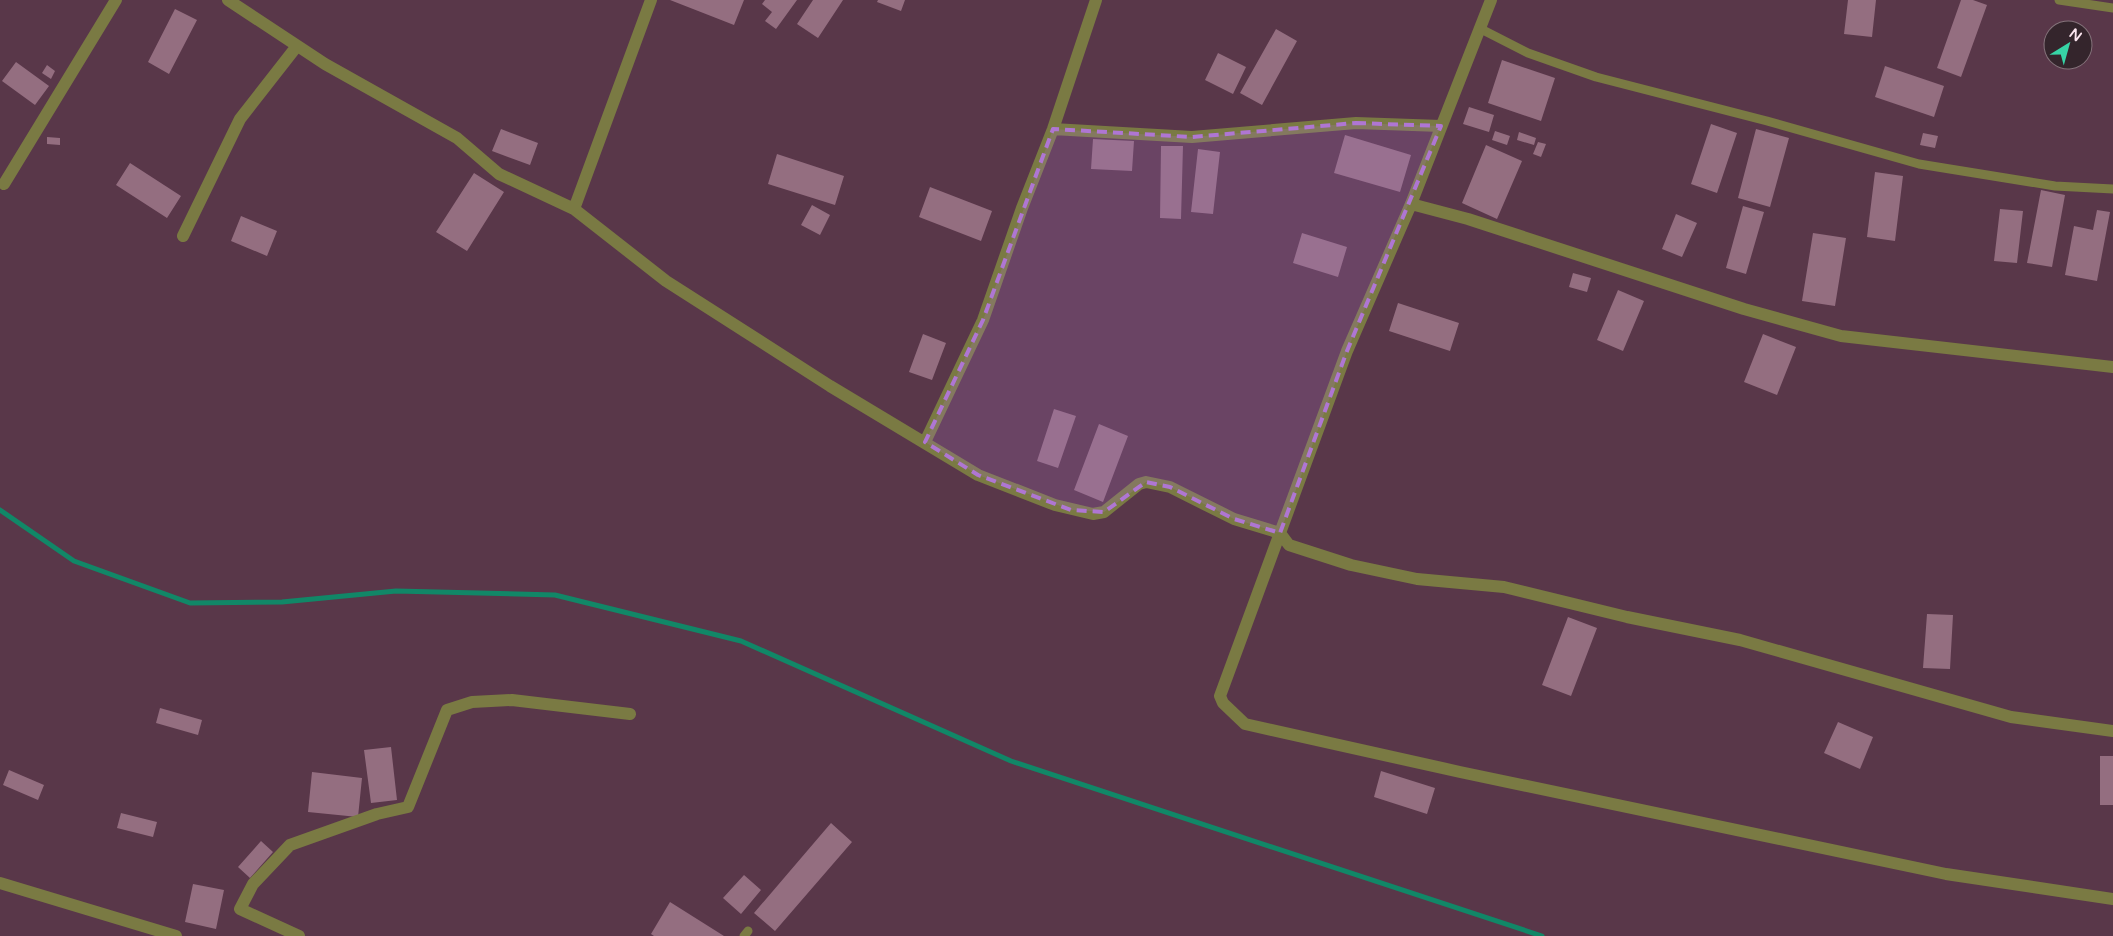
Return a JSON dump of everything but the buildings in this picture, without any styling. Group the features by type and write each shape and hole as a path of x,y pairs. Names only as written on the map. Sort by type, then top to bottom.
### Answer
{"street":[{"path":"4,184 116,0"},
{"path":"228,0 297,46 407,111 457,138 499,174 574,209 666,282 830,386 978,475 1035,499 1071,510 1093,514 1104,512 1139,484 1146,482 1170,487 1234,519 1280,533 1289,546 1351,565 1417,579 1504,587 1627,617 1740,640 2011,717 2113,731"},
{"path":"574,209 651,0"},
{"path":"925,442 983,320 1022,208 1053,129 1096,0"},
{"path":"1491,0 1411,204 1347,351 1220,696 1223,703 1245,724 1460,772 1946,874 2113,899"},
{"path":"183,236 240,119 297,46"},
{"path":"1053,129 1192,136 1356,123 1441,126"},
{"path":"1411,204 1468,219 1744,309 1841,336 2113,367"},
{"path":"299,936 240,909 253,884 290,845 377,814 408,807 447,710 472,702 512,700 630,714"},
{"path":"0,883 176,936"}],"lane":[{"path":"2059,0 2113,8"},
{"path":"1480,28 1528,53 1596,77 1767,121 1919,164 2055,186 2113,190"}],"highlighted area":[{"path":"1356,123 1441,126 1347,351 1280,533 1234,519 1170,487 1146,482 1104,512 1071,510 978,475 925,442 983,320 1053,129 1192,137"}],"waterway":[{"path":"0,510 74,561 190,603 282,602 396,591 555,595 741,641 1011,761 1542,936"}]}
